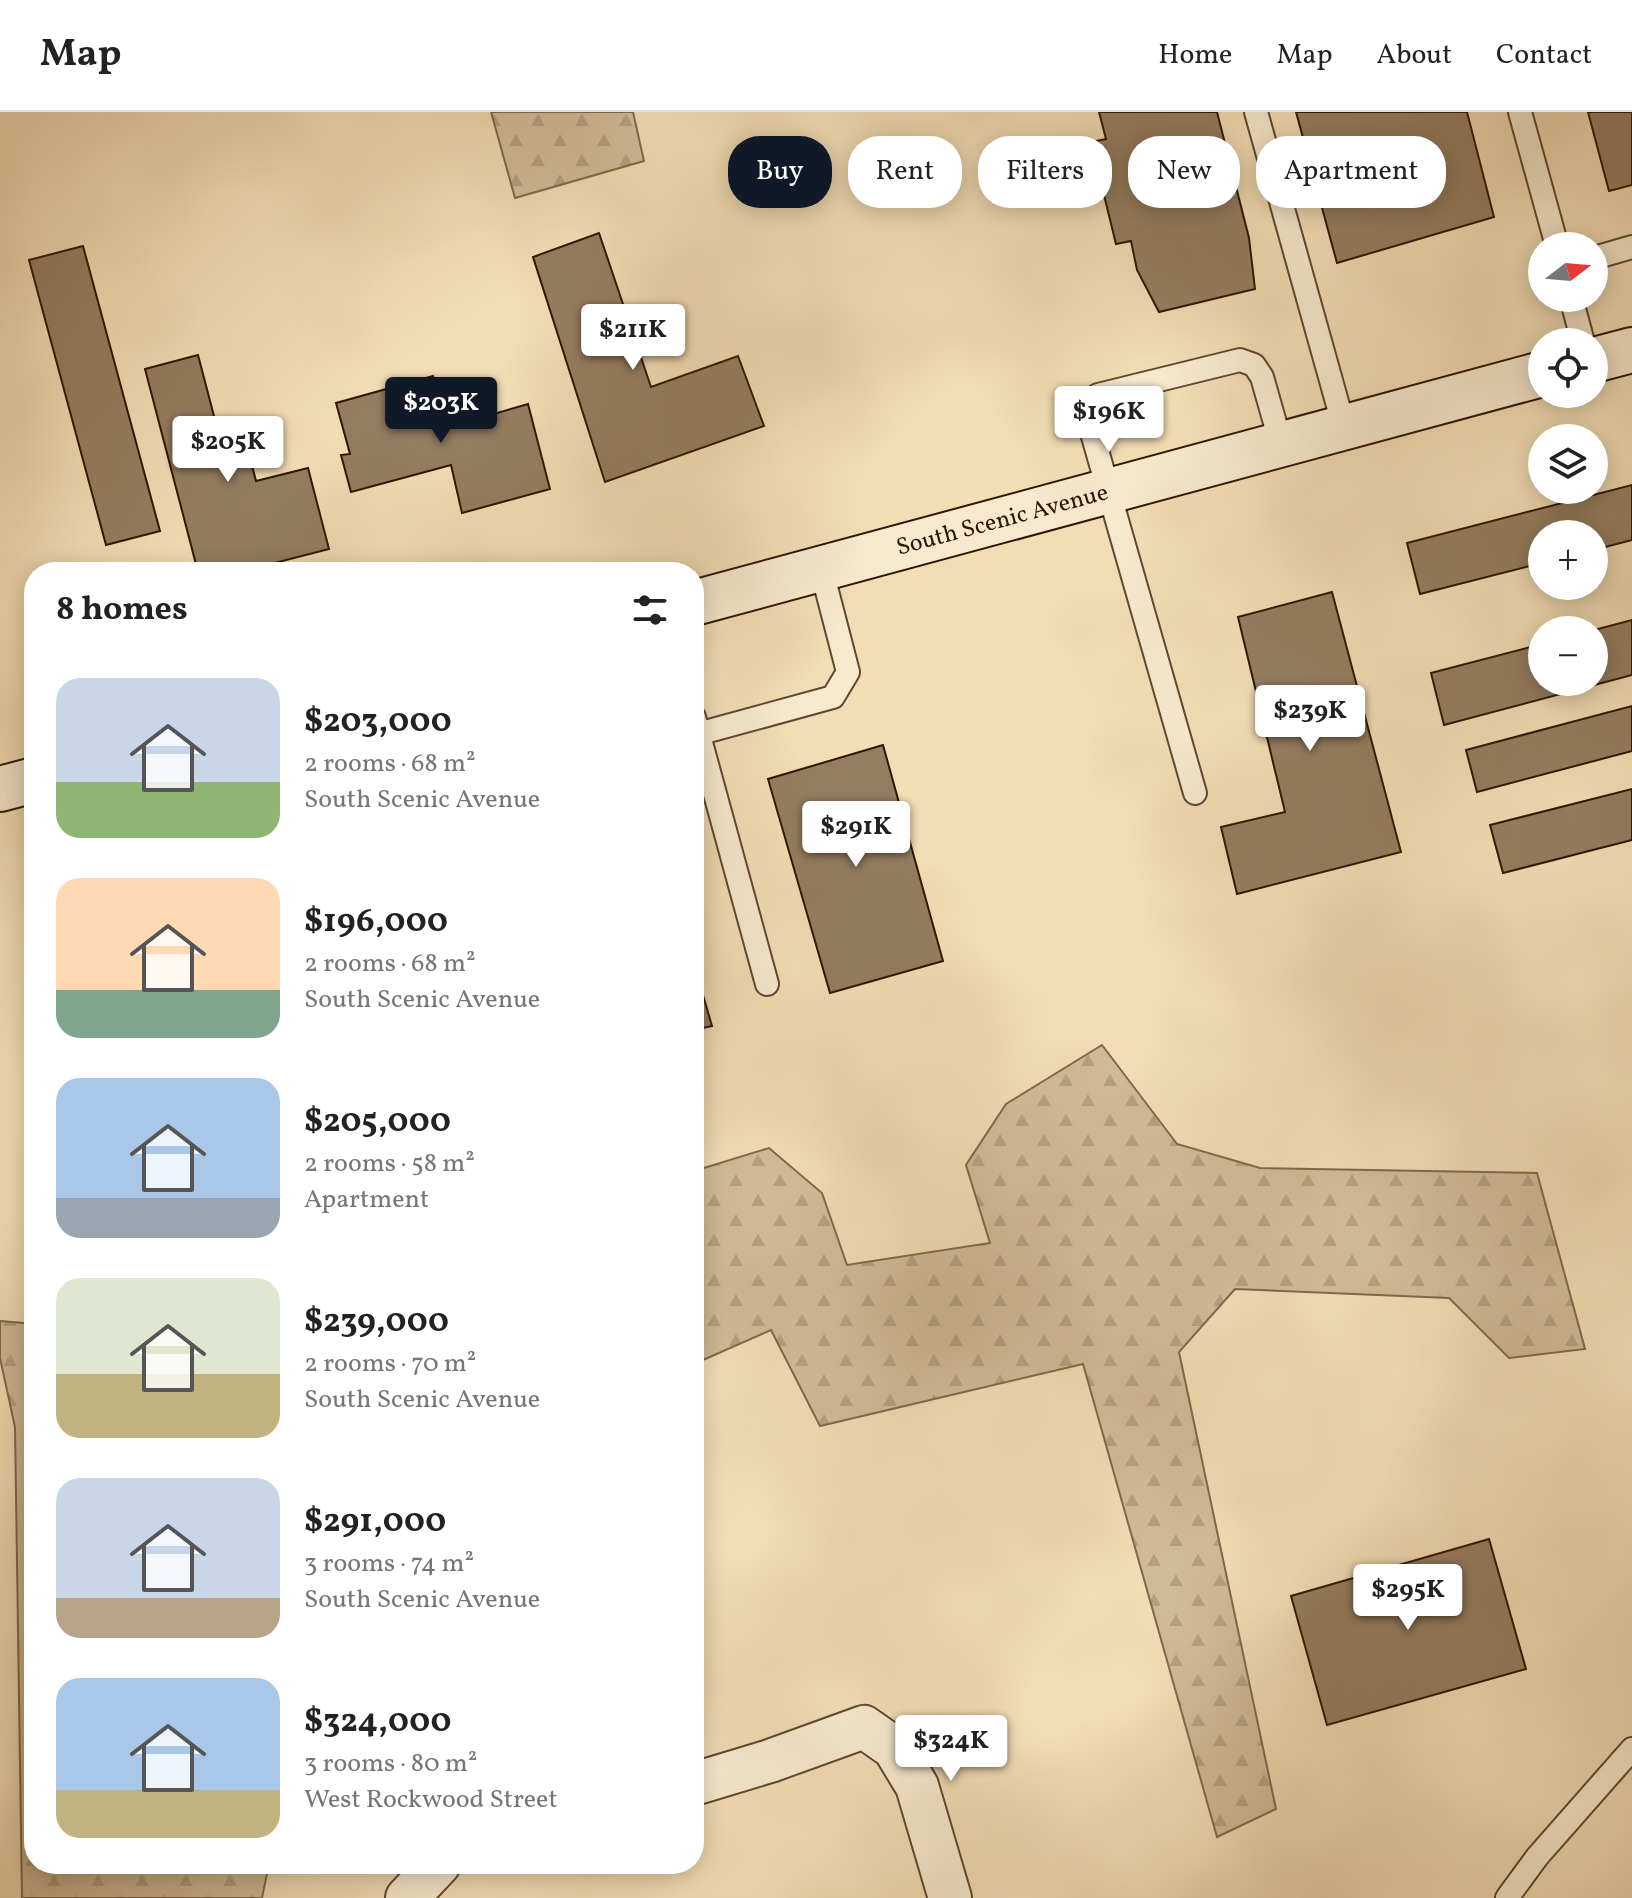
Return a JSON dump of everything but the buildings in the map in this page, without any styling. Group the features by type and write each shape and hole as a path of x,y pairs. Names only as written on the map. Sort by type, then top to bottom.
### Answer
{"main road":[{"path":"1608,356 1632,350"},
{"name":"South Scenic Avenue","path":"704,600 1528,378"},
{"path":"0,789 24,783"}],"street":[{"path":"704,1781 864,1727 894,1748 917,1786 950,1898"},
{"path":"407,1898 430,1874"}],"lane":[{"path":"1256,112 1344,427"},
{"path":"1520,112 1553,232"},
{"path":"1608,254 1632,247"},
{"path":"1195,793 1092,433 1090,408 1098,395 1240,360 1254,365 1262,377 1281,444"},
{"path":"704,727 833,697 848,672 821,568"},
{"path":"704,758 767,984"},
{"path":"1507,1898 1537,1857 1632,1749"}],"green space":[{"path":"491,112 633,112 644,161 515,198"},
{"path":"1102,1045 1177,1144 1260,1168 1537,1173 1585,1349 1509,1358 1449,1298 1235,1289 1179,1352 1276,1809 1217,1837 1083,1364 820,1426 771,1330 704,1360 704,1168 769,1148 822,1193 847,1265 990,1243 966,1165 1006,1104"},
{"path":"0,1321 24,1323 24,1874 267,1874 262,1898 22,1898 15,1427 0,1358"}]}
